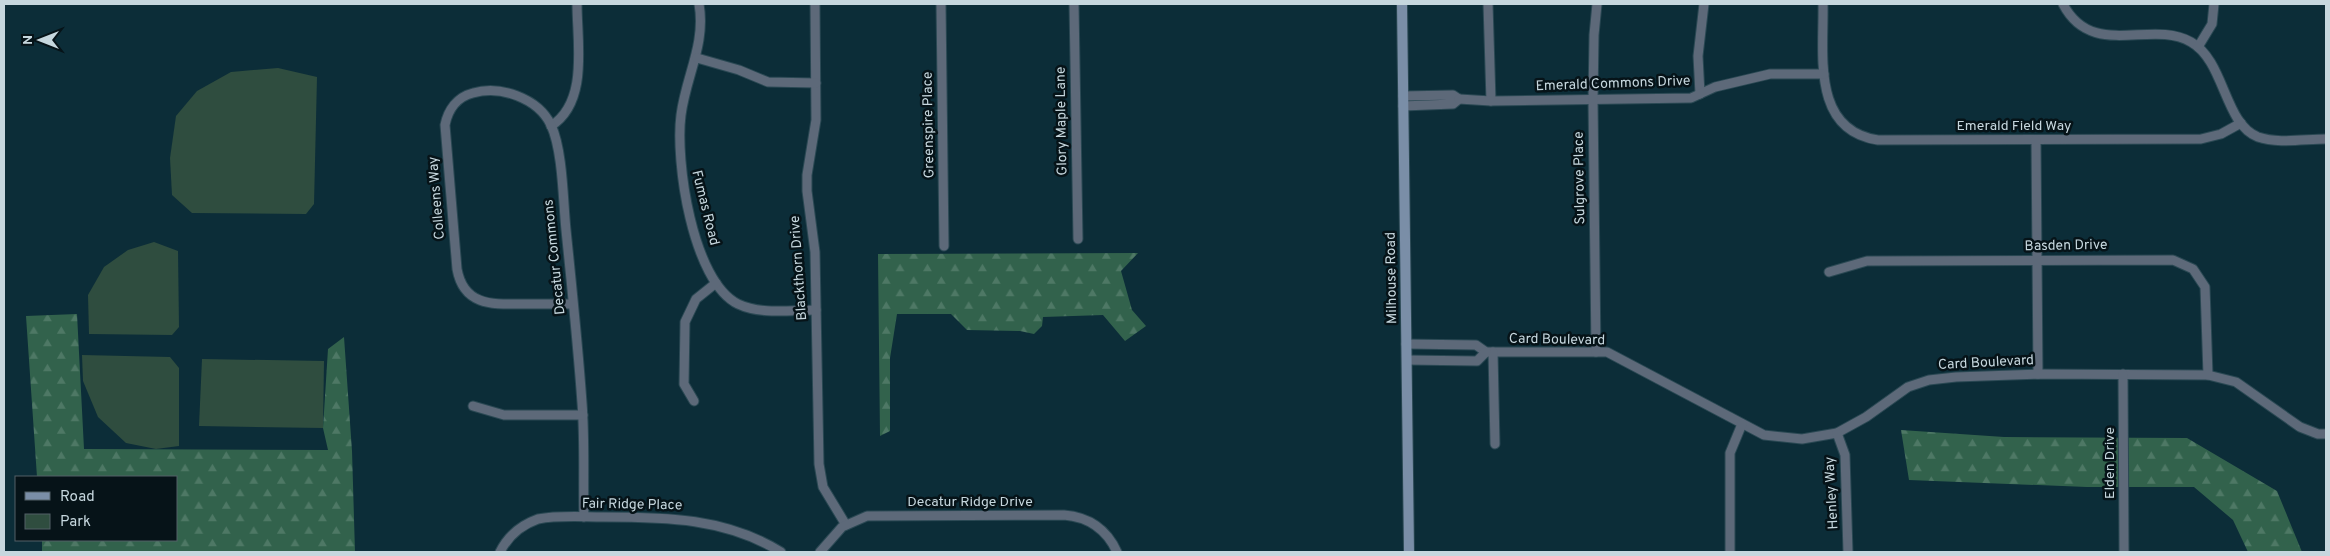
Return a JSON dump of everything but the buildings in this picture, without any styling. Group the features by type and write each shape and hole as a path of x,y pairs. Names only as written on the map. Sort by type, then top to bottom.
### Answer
{"street":[{"path":"551,126 567,110 576,92 577,4"},
{"name":"Fumas Road","path":"699,4 701,26 697,58 688,82 681,117 681,165 693,227 716,284 729,298 750,308 762,310 816,310"},
{"name":"Blackthorn Drive","path":"815,4 816,120 807,175 807,191 814,244 820,472 830,501 846,525"},
{"name":"Greenspire Place","path":"941,4 944,246"},
{"name":"Glory Maple Lane","path":"1074,4 1078,239"},
{"name":"Milhouse Road","path":"1402,4 1409,552"},
{"path":"1488,4 1491,101"},
{"name":"Sulgrove Place","path":"1596,4 1593,100 1596,352"},
{"path":"1700,94 1698,56 1704,4"},
{"name":"Emerald Field Way","path":"1823,4 1826,90 1833,112 1840,122 1865,138 1878,140 2201,138 2221,134 2241,123"},
{"path":"2063,4 2071,18 2081,26 2106,35 2168,36 2189,41 2198,47 2209,58 2236,117 2256,136 2271,140 2326,139"},
{"path":"2198,47 2212,24 2214,4"},
{"path":"697,58 739,70 768,82 816,83"},
{"name":"Emerald Commons Drive","path":"1403,101 1453,95 1459,99 1491,101 1692,98 1715,87 1770,74 1824,74"},
{"name":"Colleens Way","path":"551,126 532,104 519,97 500,92 471,93 460,99 452,107 445,122 445,133 458,269 459,277 467,291 484,302 496,304 573,304"},
{"name":"Decatur Commons","path":"551,126 556,139 562,183 583,415 584,517"},
{"path":"2036,140 2038,374"},
{"name":"Basden Drive","path":"1829,272 1867,261 2162,258 2182,262 2193,269 2205,287 2208,375"},
{"path":"694,401 684,384 685,322 696,300 716,284"},
{"name":"Card Boulevard","path":"1406,344 1476,345 1489,352 1607,352 1764,435 1802,439 1837,433 1866,417 1908,387 1929,380 1956,377 2038,374 2208,375 2236,382 2300,427 2318,434 2326,434"},
{"path":"1489,352 1495,444"},
{"name":"Card Boulevard","path":"1406,360 1477,360 1489,352"},
{"name":"Elden Drive","path":"2123,374 2124,552"},
{"path":"474,406 504,415 583,415"},
{"path":"1730,552 1730,453 1742,424"},
{"name":"Henley Way","path":"1837,433 1845,455 1848,552"},
{"name":"Decatur Ridge Drive","path":"820,552 833,535 846,525 871,516 1067,515 1086,520 1101,528 1111,539 1118,552"},
{"name":"Fair Ridge Place","path":"500,552 510,536 523,526 538,519 584,517 659,517 696,520 736,531 782,552"}],"green space":[{"path":"278,68 317,77 314,204 306,214 192,213 172,195 170,158 176,116 197,91 231,72"},
{"path":"154,242 178,251 179,327 172,335 89,334 88,295 104,267 128,250"},
{"path":"1138,253 1121,271 1132,310 1146,326 1125,341 1103,315 1043,317 1042,326 1034,334 1020,331 967,330 951,314 897,314 890,358 890,431 880,436 878,254"},
{"path":"77,314 84,449 328,450 323,428 328,349 344,337 352,451 355,552 42,552 42,541 178,541 178,476 37,476 26,316"},
{"path":"82,355 170,357 179,368 179,446 156,449 126,443 98,417 83,381"},
{"path":"202,359 324,361 323,428 199,426"},
{"path":"1901,430 2004,437 2187,438 2277,491 2302,552 2248,552 2233,520 2194,487 2087,487 1909,480"}]}
